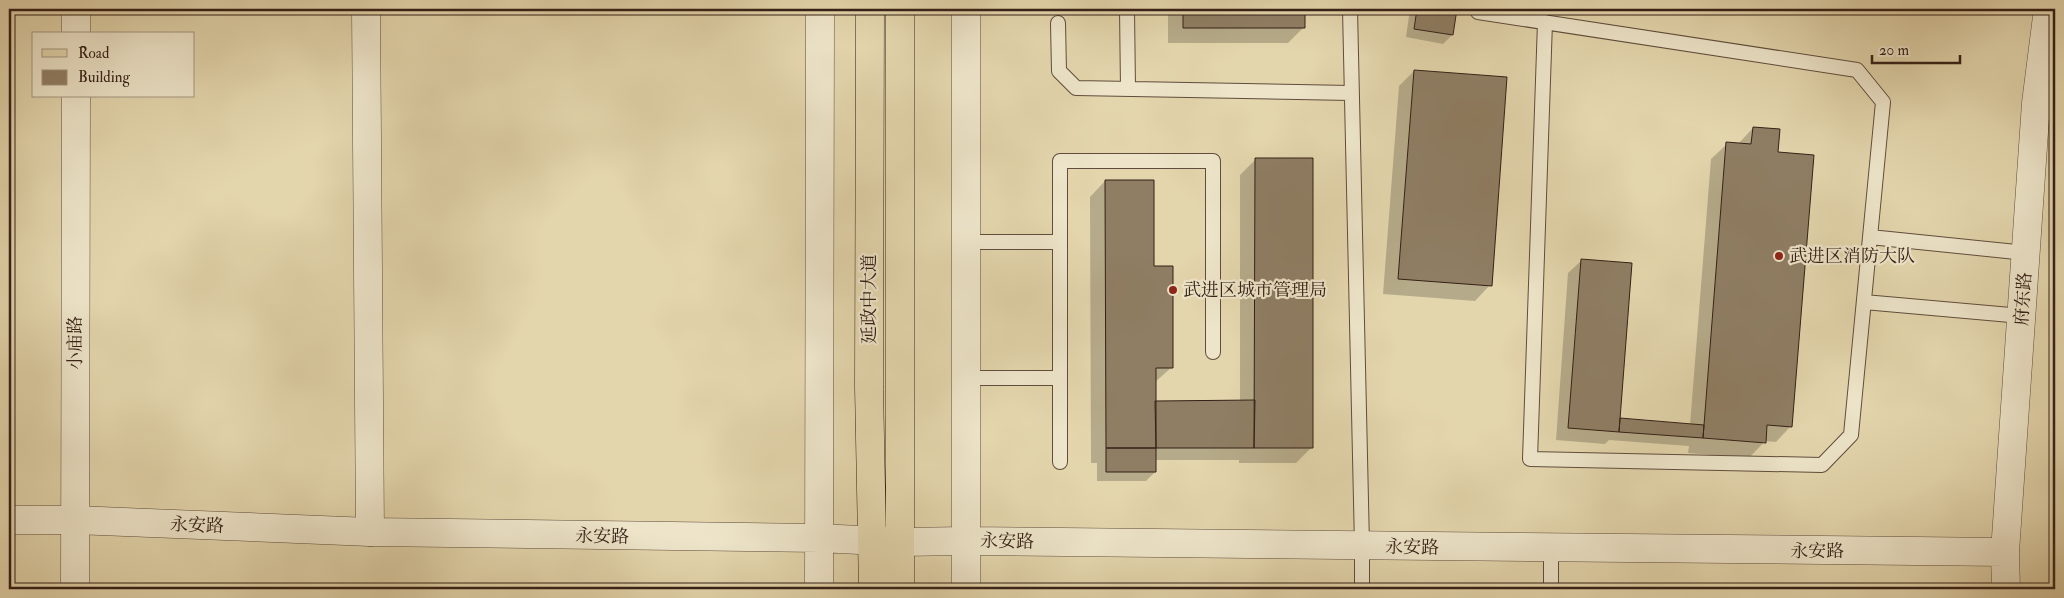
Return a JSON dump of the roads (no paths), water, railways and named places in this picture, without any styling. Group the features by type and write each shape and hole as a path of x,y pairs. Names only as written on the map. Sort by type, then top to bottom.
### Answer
{"main road":[{"name":"延政中大道","path":"870,9 869,387 872,589"},
{"name":"延政中大道","path":"900,9 900,589"}],"street":[{"path":"76,9 76,32"},
{"path":"366,9 370,532"},
{"path":"819,589 820,9"},
{"path":"966,9 966,589"},
{"name":"府东路","path":"2006,589 2005,552 2036,103 2048,9"},
{"name":"小庙路","path":"75,589 76,98"},
{"name":"永安路","path":"9,520 75,520 370,532 819,538 900,542 966,541 1551,549 2005,552"}],"lane":[{"path":"1127,9 1128,89"},
{"path":"1350,9 1362,589"},
{"path":"1478,12 1545,22 1857,70 1883,102 1851,434 1822,465 1530,460 1545,22"},
{"path":"1058,22 1059,71 1076,88 1352,93"},
{"path":"1060,462 1060,161 1213,161 1213,352"},
{"path":"1870,237 2026,253"},
{"path":"966,242 1060,242"},
{"path":"1864,302 2022,316"},
{"path":"966,378 1060,378"},
{"path":"1551,549 1551,589"}],"place":[{"name":"武进区消防大队","path":"1779,256"},
{"name":"武进区城市管理局","path":"1173,290"}]}
